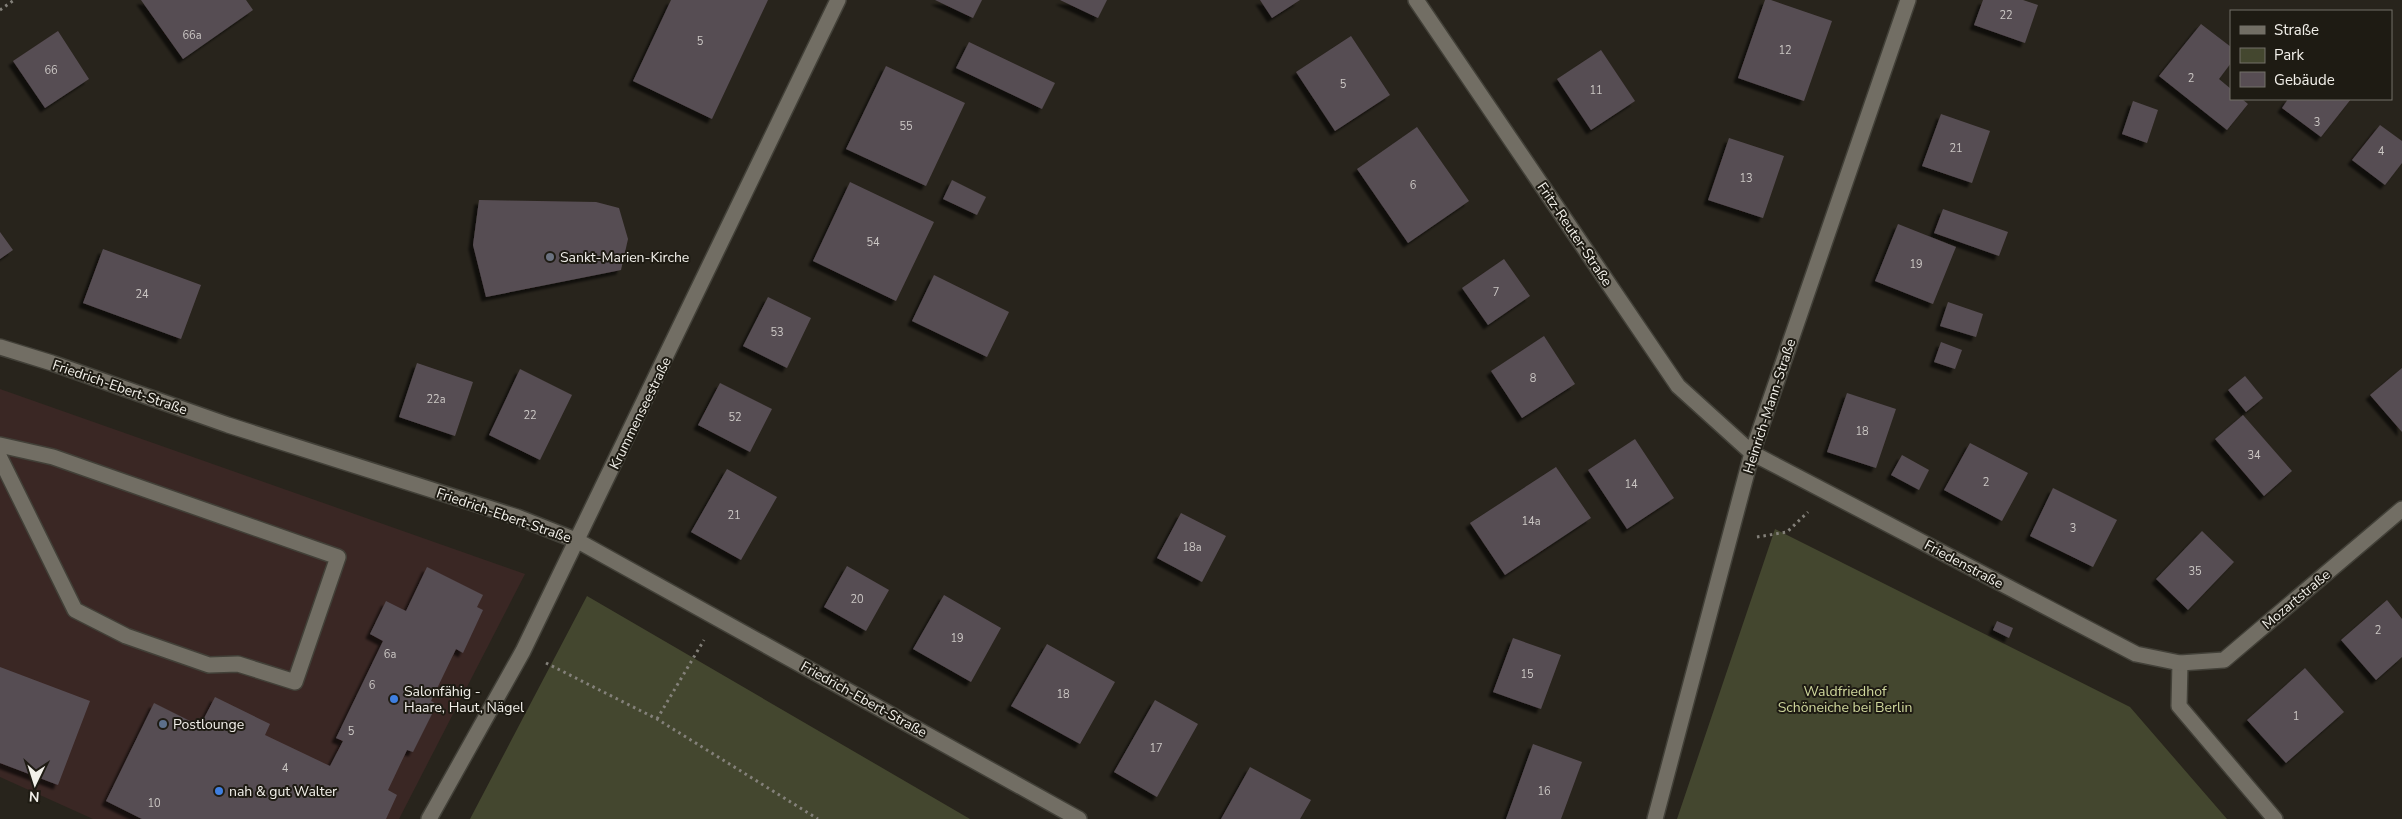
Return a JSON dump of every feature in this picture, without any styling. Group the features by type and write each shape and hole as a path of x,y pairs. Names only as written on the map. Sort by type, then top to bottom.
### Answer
{"street":[{"name":"Krummenseestraße","path":"429,819 523,651 578,541 838,0"},
{"name":"Fritz-Reuter-Straße","path":"1416,0 1678,386 1752,453"},
{"name":"Heinrich-Mann-Straße","path":"1655,819 1752,453 1908,0"},
{"name":"Friedrich-Ebert-Straße","path":"1,351 52,363 228,425 517,517 578,541 1079,819"},
{"path":"0,445 53,458 338,557 295,682 238,664 209,666 126,636 76,610 0,458"},
{"name":"Friedenstraße","path":"1752,453 2136,654 2180,663"},
{"name":"Mozartstraße","path":"2180,663 2224,660 2402,509"},
{"path":"2180,663 2179,706 2275,819"}],"path":[{"path":"0,10 14,0"},
{"path":"1757,538 1787,532 1810,511 1832,496"},
{"path":"657,719 718,618"},
{"path":"523,651 657,719 818,819"}],"shaded area":[{"path":"0,389 525,574 399,819 93,819 0,777"}],"green space":[{"name":"Waldfriedhof Schöneiche bei Berlin","path":"1775,529 2130,707 2227,819 1677,819"},
{"path":"587,596 970,819 470,819"}],"building":[{"path":"141,0 246,0 253,10 183,59"},
{"path":"671,0 768,0 712,119 633,81"},
{"path":"935,0 982,0 973,18"},
{"path":"1060,0 1107,0 1098,18"},
{"path":"1260,0 1300,0 1272,18"},
{"path":"1765,0 1771,0 1832,21 1804,101 1738,78"},
{"path":"1983,0 2023,0 2038,5 2025,43 1974,25"},
{"path":"2201,24 2230,46 2230,64 2219,79 2230,88 2230,100 2243,100 2248,104 2227,130 2159,76"},
{"path":"58,31 89,79 45,108 13,61"},
{"path":"1351,36 1390,95 1335,131 1296,72"},
{"path":"969,42 1055,83 1042,109 956,68"},
{"path":"1601,50 1635,101 1591,130 1557,79"},
{"path":"886,66 965,103 926,186 846,149"},
{"path":"2287,100 2350,100 2321,137 2282,108"},
{"path":"2133,101 2158,110 2147,143 2122,134"},
{"path":"1941,114 1990,131 1972,183 1922,166"},
{"path":"2380,125 2402,141 2402,163 2385,185 2352,160"},
{"path":"1417,127 1469,201 1408,243 1357,169"},
{"path":"1729,138 1784,156 1763,218 1708,200"},
{"path":"952,180 986,197 977,215 943,199"},
{"path":"850,182 934,222 896,301 813,261"},
{"name":"Sankt-Marien-Kirche","path":"479,200 596,202 619,208 628,239 621,270 486,297 473,245"},
{"path":"1943,209 2008,232 1999,256 1934,233"},
{"path":"1898,224 1956,247 1933,304 1875,281"},
{"path":"0,232 13,250 0,259"},
{"path":"103,249 201,285 181,339 83,303"},
{"path":"1504,259 1530,296 1488,325 1462,288"},
{"path":"934,275 1009,312 987,357 912,321"},
{"path":"768,297 811,318 787,368 743,346"},
{"path":"1948,302 1983,314 1976,337 1940,326"},
{"path":"1544,336 1575,384 1522,418 1491,371"},
{"path":"1941,342 1962,350 1955,369 1934,362"},
{"path":"417,363 473,382 455,436 399,417"},
{"path":"2402,368 2402,432 2370,395"},
{"path":"520,369 572,395 540,460 489,435"},
{"path":"2245,376 2263,398 2246,412 2228,390"},
{"path":"720,383 772,409 750,452 698,425"},
{"path":"1847,393 1896,409 1876,468 1827,452"},
{"path":"2243,415 2292,471 2264,496 2215,439"},
{"path":"1635,439 1674,498 1627,529 1588,470"},
{"path":"1970,443 2028,473 2002,521 1944,490"},
{"path":"1902,455 1929,470 1919,490 1891,475"},
{"path":"1556,467 1591,518 1505,575 1470,523"},
{"path":"727,469 777,497 741,560 691,532"},
{"path":"2053,488 2117,520 2093,567 2030,536"},
{"path":"1181,513 1226,536 1202,582 1157,558"},
{"path":"2202,531 2234,562 2188,610 2156,579"},
{"path":"847,566 889,590 866,631 824,607"},
{"path":"427,567 483,595 477,607 483,610 463,653 456,649 431,701 437,704 413,752 407,750 388,790 397,795 386,819 142,819 106,801 154,703 200,726 215,697 270,724 265,735 330,766 343,741 336,738 383,641 370,634 386,601 406,611"},
{"path":"944,595 1001,628 971,682 913,649"},
{"path":"2387,600 2402,619 2402,657 2376,680 2341,640"},
{"path":"1997,621 2013,628 2009,638 1993,630"},
{"path":"1513,638 1561,655 1541,709 1493,692"},
{"path":"1047,644 1115,682 1080,744 1011,706"},
{"path":"0,667 90,701 58,785 0,763"},
{"path":"2305,668 2344,712 2286,763 2247,720"},
{"path":"1155,700 1198,724 1157,797 1114,772"},
{"path":"1533,744 1582,762 1561,819 1506,819"},
{"path":"1250,767 1311,800 1300,819 1221,819"}],"place":[{"name":"Sankt-Marien-Kirche","path":"550,257"},
{"name":"Salonfähig - Haare, Haut, Nägel","path":"394,699"},
{"name":"Postlounge","path":"163,724"},
{"name":"nah & gut Walter","path":"219,791"}]}
